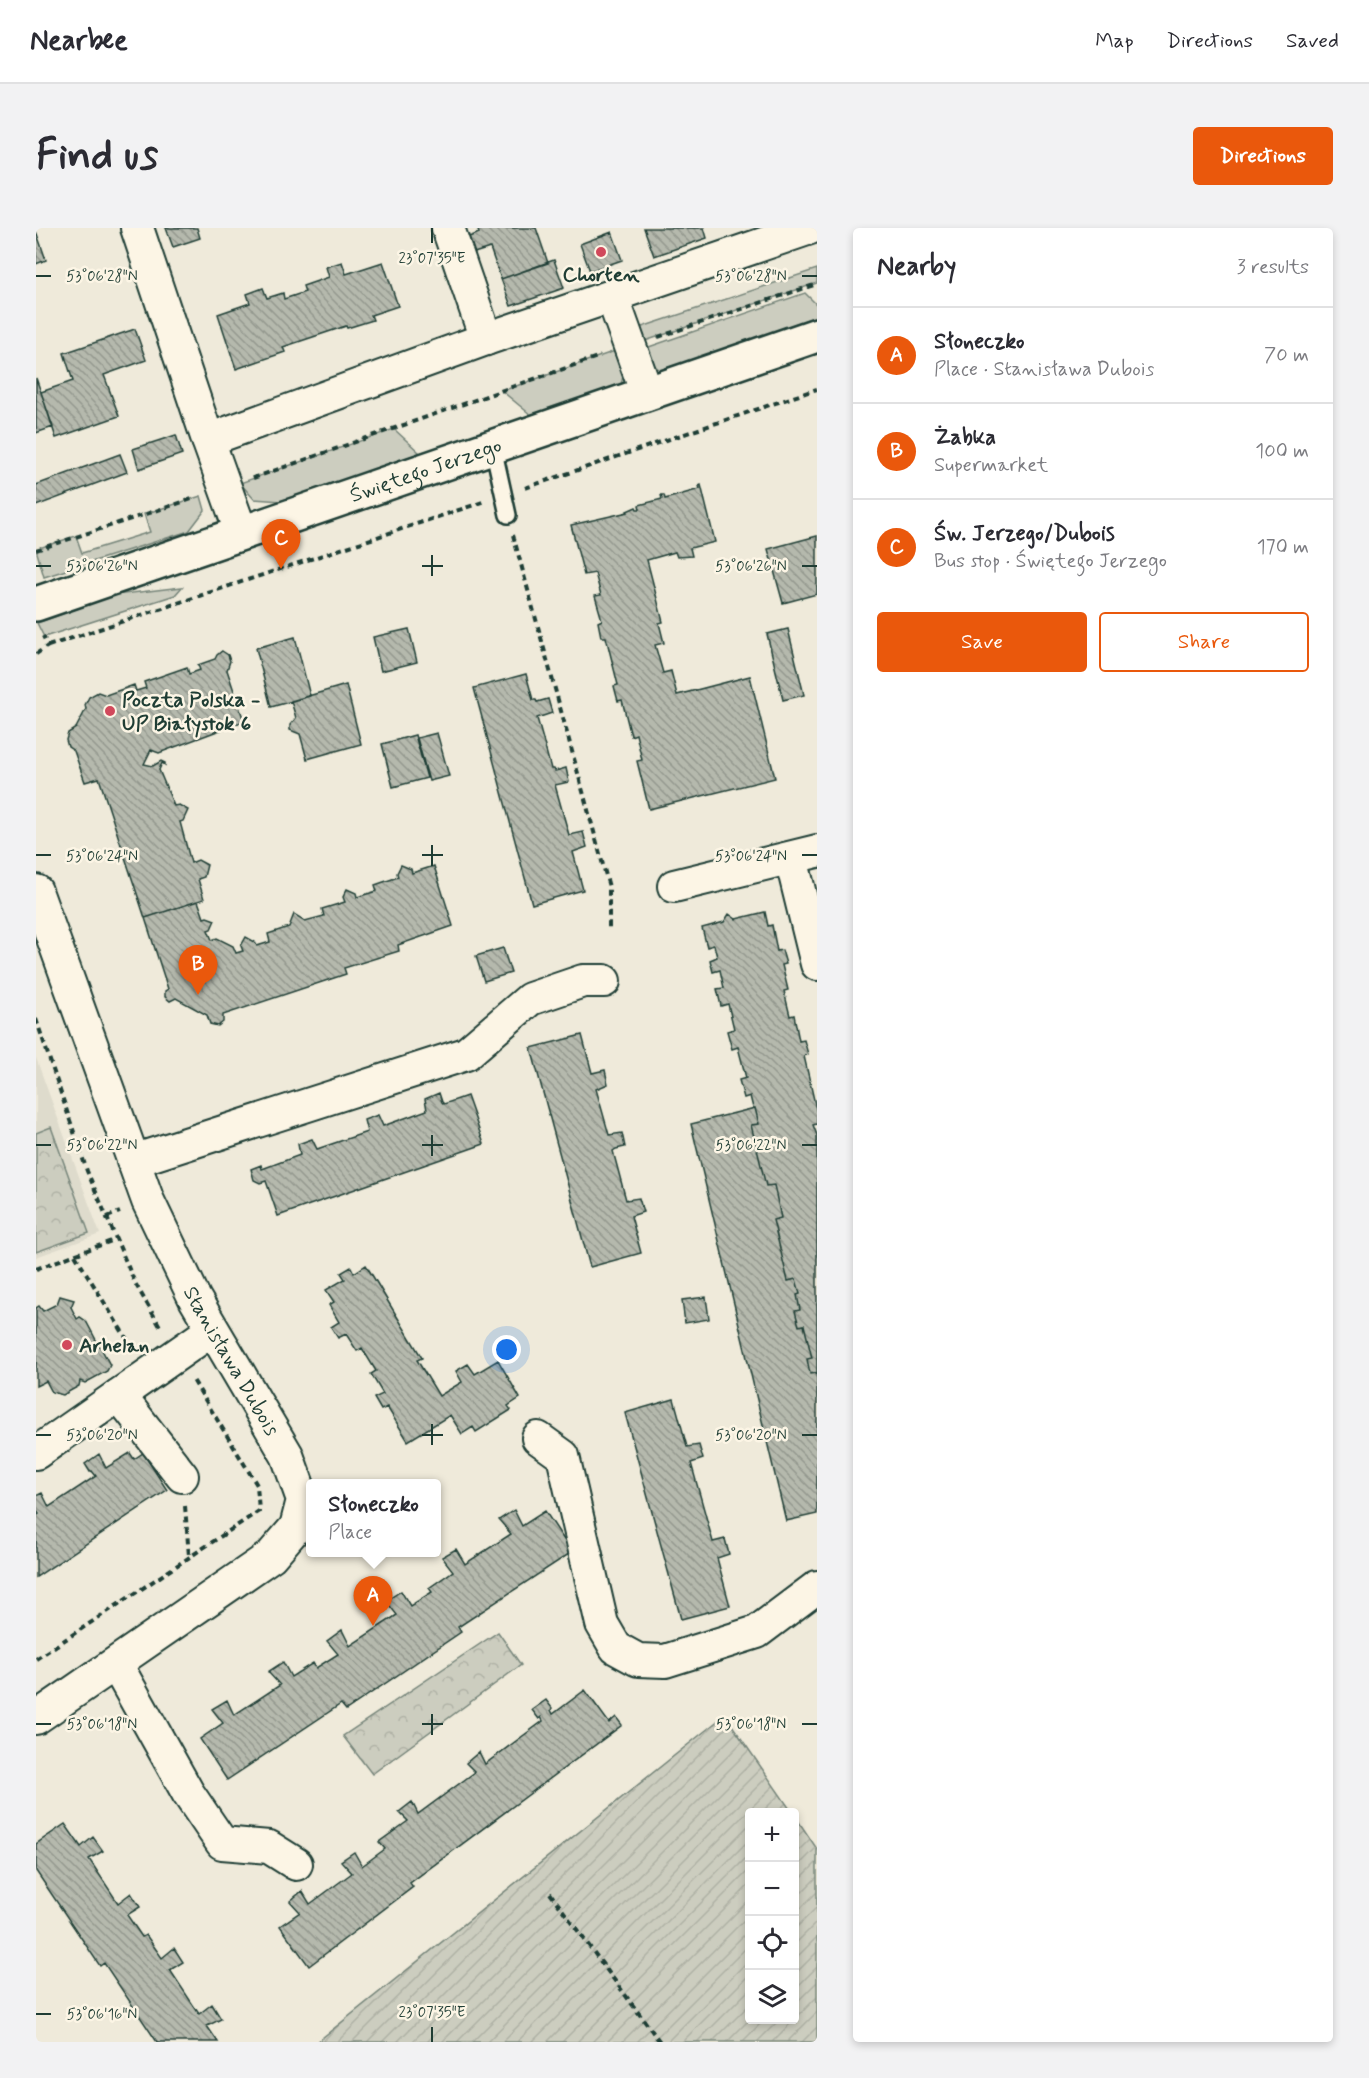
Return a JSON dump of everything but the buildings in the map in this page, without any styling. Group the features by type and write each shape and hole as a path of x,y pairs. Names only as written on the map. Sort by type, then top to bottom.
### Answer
{"street":[{"path":"137,228 241,532"},
{"path":"448,228 486,339"},
{"path":"208,440 486,339 810,228"},
{"path":"612,296 647,394"},
{"name":"Świętego Jerzego","path":"38,617 241,532 817,335"},
{"path":"674,886 804,854 817,964"},
{"name":"Stanisława Dubois","path":"36,891 43,933 148,1201 212,1330 288,1455 303,1500 296,1527 271,1556 36,1718"},
{"path":"133,1161 466,1054 530,999 583,981 604,981"},
{"path":"36,1453 212,1330"},
{"path":"119,1395 182,1476"},
{"path":"538,1437 563,1456 602,1624 616,1648 638,1660 665,1661 757,1632 805,1596"},
{"path":"116,1664 188,1792 222,1843 269,1847 296,1864"}],"lane":[{"path":"493,447 508,515"}],"path":[{"path":"36,550 225,488 629,346 817,284"},
{"path":"36,654 48,646 817,389"},
{"path":"508,515 609,886 609,929"},
{"path":"38,617 48,646"},
{"path":"36,1019 87,1171 135,1283 257,1485 259,1500 259,1511 36,1659"},
{"path":"36,1269 117,1239"},
{"path":"75,1255 148,1374"},
{"path":"182,1476 189,1556"},
{"path":"550,1893 660,2042"}],"shaded area":[{"path":"36,1058 100,1234 36,1257"}],"green space":[{"path":"817,269 817,283 642,342 636,329"},
{"path":"805,293 817,305 817,316 662,371 648,362 643,349"},
{"path":"618,350 624,372 621,385 531,415 502,391"},
{"path":"394,429 420,453 282,501 254,499 240,483"},
{"path":"201,496 205,510 189,531 44,577 36,549 76,536 82,553 150,532 144,514"},
{"path":"182,587 175,595 44,637 37,623 115,595"},
{"path":"51,1127 89,1233 36,1252 36,1133"},
{"path":"498,1632 521,1665 372,1774 343,1736"},
{"path":"725,1715 789,1808 745,1808 745,2024 799,2024 799,1822 817,1849 817,2042 317,2042"}],"place":[{"name":"Chorten","path":"601,252"},
{"name":"Św. Jerzego/Dubois","path":"281,569"},
{"name":"Poczta Polska - UP Białystok 6","path":"110,711"},
{"name":"Żabka","path":"198,995"},
{"name":"Arhelan","path":"67,1345"},
{"name":"Słoneczko","path":"373,1626"}]}
